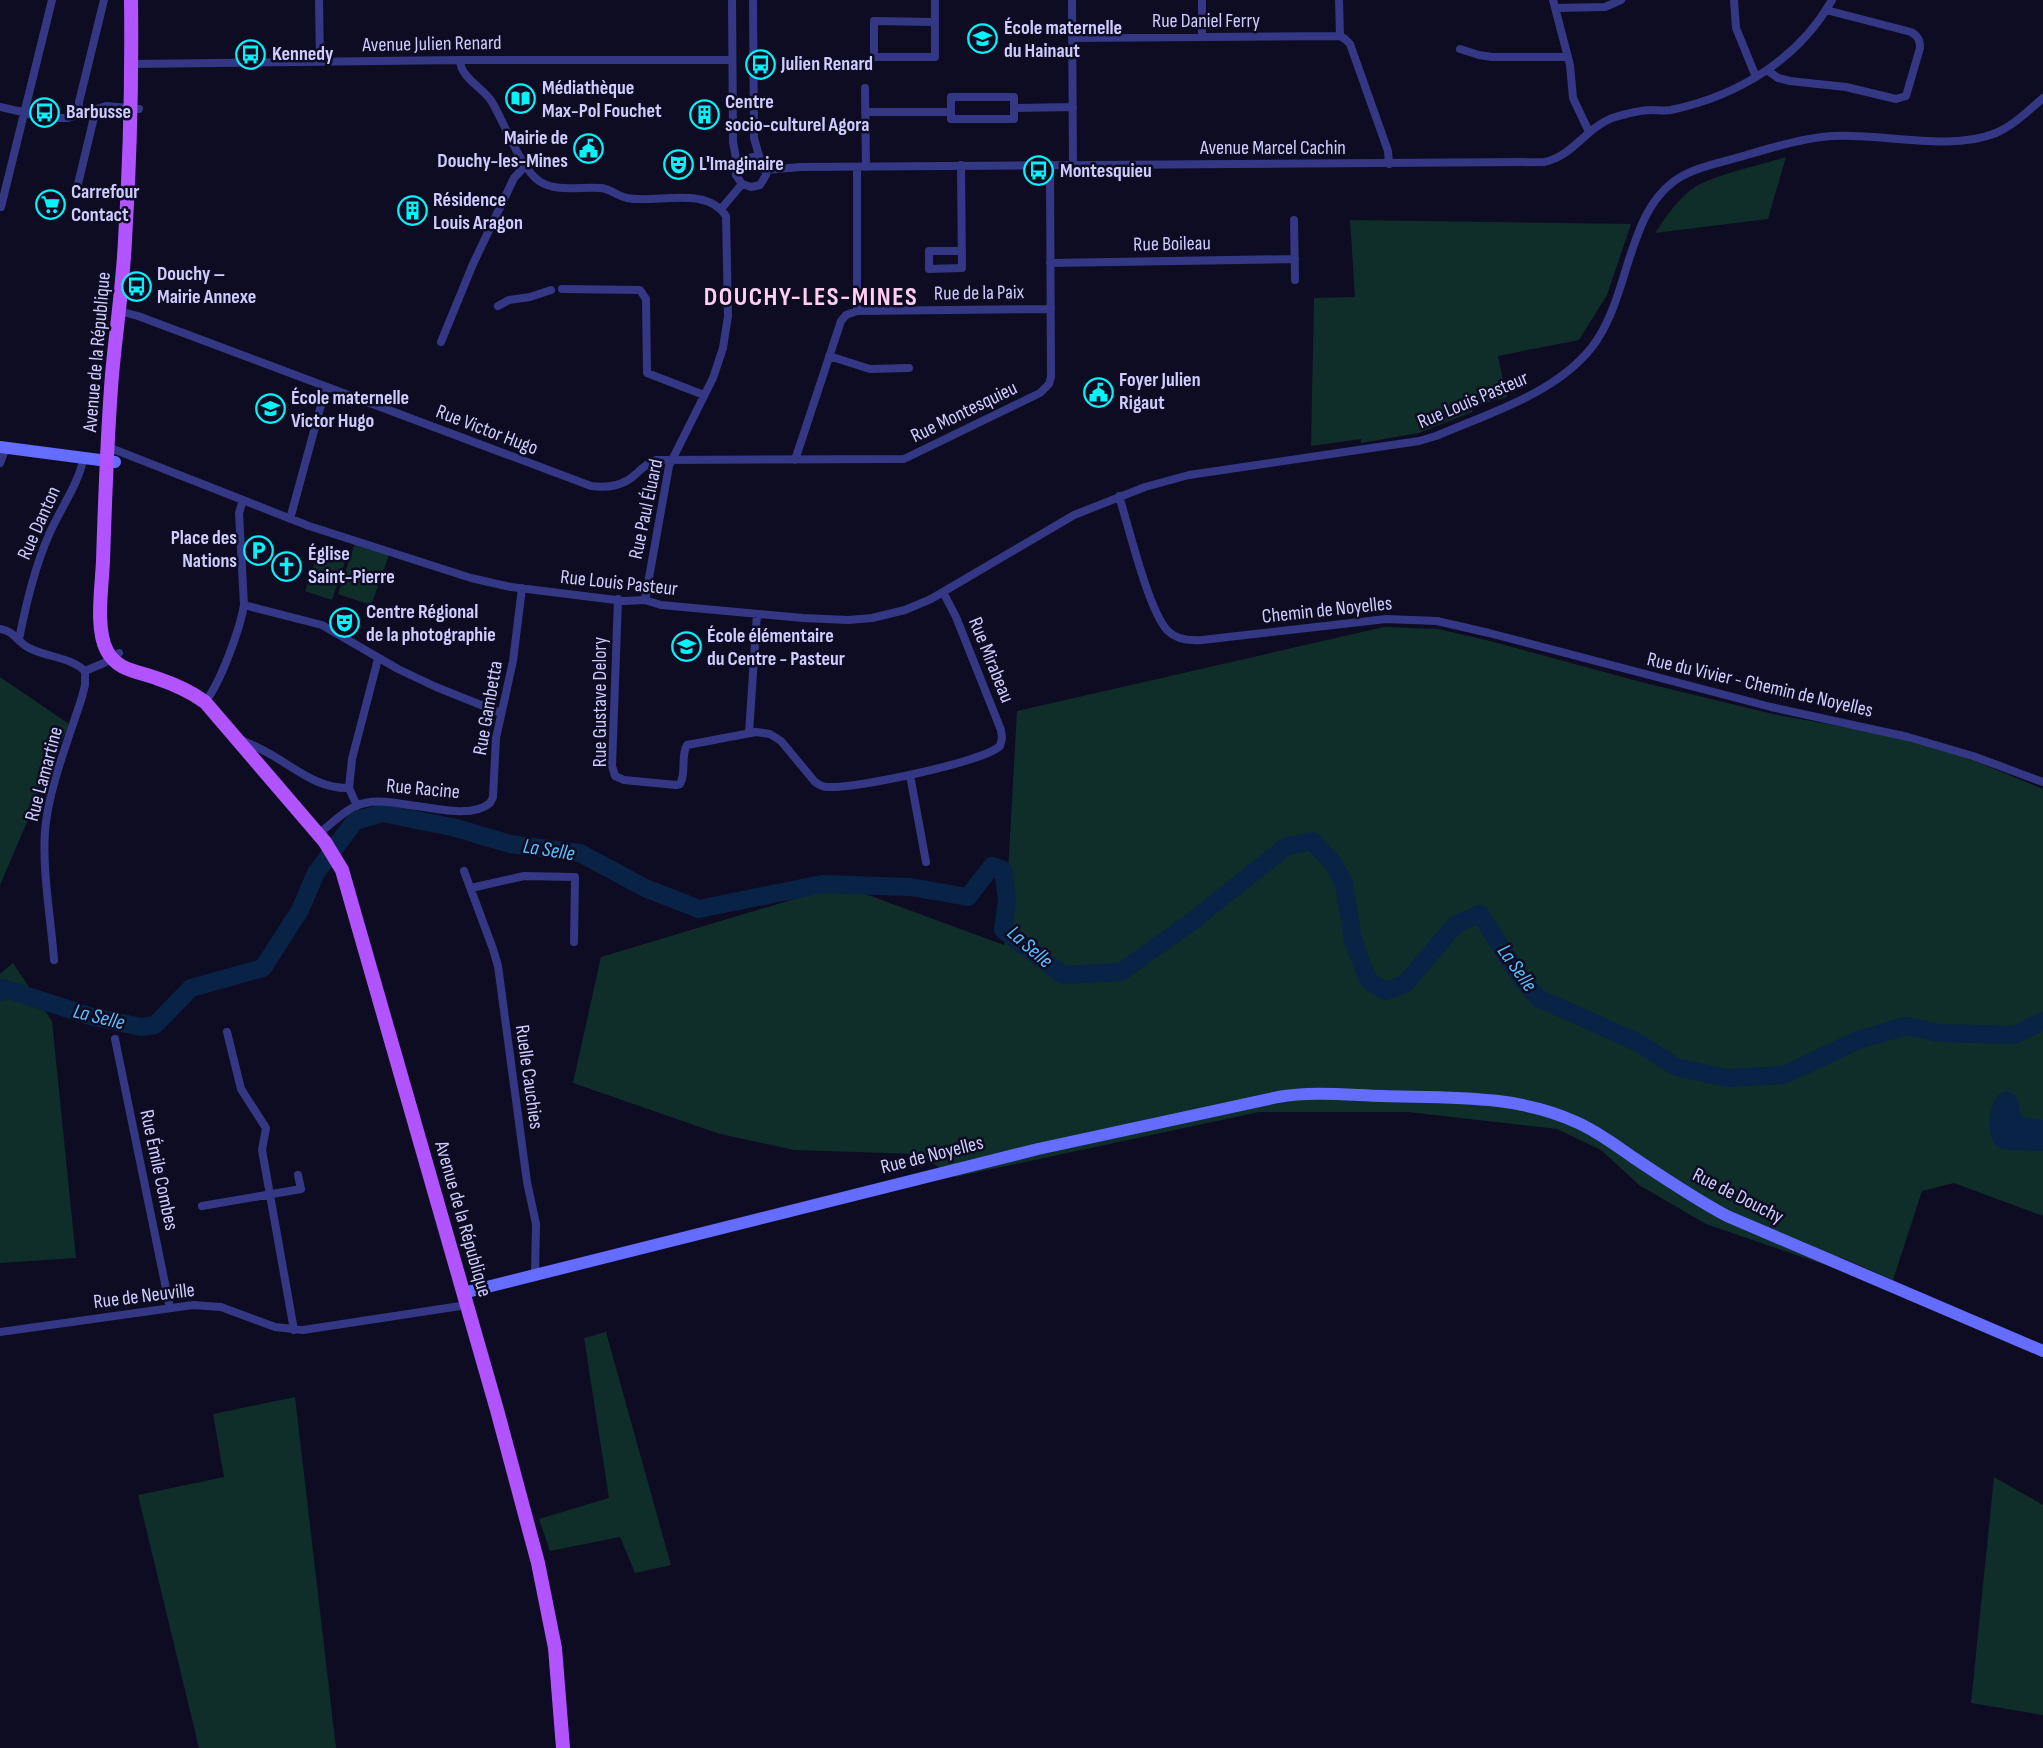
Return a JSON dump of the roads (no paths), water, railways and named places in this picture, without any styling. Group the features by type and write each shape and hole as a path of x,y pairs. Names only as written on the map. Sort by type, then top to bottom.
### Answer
{"main road":[{"name":"Avenue de la République","path":"131,0 135,64"},
{"name":"Avenue de la République","path":"138,0 135,108 125,239 123,312 113,368 112,455 101,623 104,644 123,668 190,692 205,702 322,838 340,864 347,881 500,1421 547,1600 558,1666 564,1748"}],"street":[{"path":"1,207 52,0"},
{"path":"79,115 79,102 104,0"},
{"path":"319,0 320,62"},
{"path":"732,0 733,142 737,177 742,184 751,187 760,185 765,179 767,170 760,159 754,138 753,0"},
{"path":"935,0 935,22 935,57 874,57 874,21 935,22"},
{"path":"1072,0 1073,165"},
{"path":"1202,0 1202,37"},
{"path":"1340,0 1340,36 1350,44 1388,151 1389,164"},
{"path":"1589,132 1573,98 1568,57 1554,4 1605,7 1622,0"},
{"path":"1734,0 1736,28 1756,77"},
{"name":"Avenue Marcel Cachin","path":"767,170 784,167 962,165 1544,162 1561,156 1600,124 1623,115 1666,110 1710,99 1735,89 1783,59 1803,40 1832,0"},
{"path":"1767,70 1778,78 1790,81 1846,87 1896,99 1906,96 1920,48 1920,40 1911,32 1826,10"},
{"name":"Rue Daniel Ferry","path":"1072,38 1340,36"},
{"path":"1460,49 1492,57 1568,57"},
{"path":"460,60 461,68 466,75 484,91 492,102 526,165 535,178 543,183 554,187 604,188 628,198 698,199 721,209 742,184"},
{"name":"Avenue Julien Renard","path":"135,64 460,60 732,60"},
{"path":"795,459 843,318 857,311 865,88"},
{"path":"951,97 1014,97 1014,108 1014,119 951,119 951,97"},
{"name":"Rue Louis Pasteur","path":"112,455 243,500 290,519 477,580 628,601 645,600 661,604 757,614 821,620 872,618 905,610 943,592 1074,515 1156,483 1189,475 1258,464 1427,440 1538,391 1574,365 1592,347 1602,332 1618,297 1643,221 1658,195 1677,179 1691,172 1805,140 1840,136 1952,141 1981,137 2012,124 2043,98"},
{"path":"0,107 49,118 79,115 112,106 135,108"},
{"path":"1014,108 1073,107"},
{"path":"77,188 96,109"},
{"path":"865,112 951,112"},
{"path":"736,168 747,157 760,159"},
{"path":"441,342 473,264 516,175 526,165"},
{"path":"962,165 962,251"},
{"name":"Rue Montesquieu","path":"671,460 908,458 1040,393 1049,384 1051,377 1050,165"},
{"name":"Rue Paul Éluard","path":"645,600 671,460 719,362 727,323 727,220 721,209"},
{"path":"1294,220 1295,280"},
{"name":"Rue Boileau","path":"1050,263 1295,259"},
{"path":"562,289 640,290 645,298 647,373 704,395"},
{"path":"498,306 509,300 530,297 551,290"},
{"name":"Rue de la Paix","path":"857,311 1051,309"},
{"name":"Rue Victor Hugo","path":"123,312 585,484 620,485 649,463 656,460 671,460"},
{"path":"829,356 870,369 909,368"},
{"path":"290,519 326,387"},
{"path":"0,463 3,447 84,458 112,455"},
{"name":"Rue Danton","path":"19,639 29,591 44,546 80,472 84,458"},
{"name":"Chemin de Noyelles","path":"1119,496 1158,615 1163,626 1178,638 1203,640 1386,618 1427,620 1468,628"},
{"path":"205,702 216,686 244,606 239,513 243,500"},
{"name":"Rue Gambetta","path":"493,797 496,738 513,661 522,588"},
{"name":"Rue Mirabeau","path":"910,775 990,752 998,748 1002,742 1002,730 956,617 943,592"},
{"name":"Rue Gustave Delory","path":"618,599 612,770 615,776 624,780 680,784 683,778 684,753 687,745 749,733"},
{"path":"244,606 317,622 378,659 436,687 501,713"},
{"path":"757,614 749,733 765,733 778,738 808,776 823,786 853,786 910,775 926,862"},
{"name":"Rue du Vivier - Chemin de Noyelles","path":"1468,628 1771,707 1908,736 1973,756 2043,782"},
{"path":"0,629 11,632 28,647 74,663 85,671 96,668 115,656"},
{"path":"357,806 349,788 354,751 378,659"},
{"name":"Rue Lamartine","path":"54,960 45,831 51,796 84,690 85,671"},
{"name":"Avenue de la République","path":"236,737 270,753 312,780 349,788"},
{"name":"Rue Racine","path":"322,838 357,806 366,802 384,801 461,811 485,807 493,797"},
{"name":"Ruelle Cauchies","path":"464,871 498,966 527,1182 536,1224 535,1275"},
{"path":"471,888 524,876 575,877 574,942"},
{"path":"227,1032 240,1085 266,1128 261,1146 294,1330"},
{"name":"Rue Émile Combes","path":"115,1039 170,1308"},
{"name":"Rue de Noyelles","path":"465,1299 535,1275 1026,1152 1278,1097 1308,1094 1415,1097"},
{"name":"Rue de Douchy","path":"1415,1097 1503,1101 1565,1117 1593,1131 1677,1187 1727,1216 2043,1351"},
{"path":"202,1206 301,1189 298,1175"},
{"name":"Rue de Neuville","path":"0,1332 193,1305 214,1306 274,1327 294,1330 326,1328 465,1299"}],"water":[{"path":"2005,1091 2017,1098 2022,1117 2043,1120 2043,1151 2008,1150 1995,1144 1990,1133 1991,1112 1997,1097"}],"waterway":[{"name":"La Selle","path":"0,992 3,988 93,1017 141,1027 155,1025 191,988 263,968 300,910 316,873 355,821 382,813 456,828 510,844 580,853 645,888 699,909 822,884 910,887 968,897 992,866 1003,870 1007,899 1003,930 1063,975 1121,972 1187,925 1287,846 1312,841 1333,863 1344,883 1353,940 1368,980 1385,991 1405,984 1456,924 1480,914 1519,975 1538,998 1637,1042 1676,1067 1727,1078 1784,1075 1858,1040 1906,1026 1940,1033 2015,1035 2043,1021"}],"place":[{"name":"École maternelle du Hainaut","path":"983,39"},
{"name":"Kennedy","path":"251,54"},
{"name":"Julien Renard","path":"760,64"},
{"name":"Médiathèque Max-Pol Fouchet","path":"521,99"},
{"name":"Barbusse","path":"45,112"},
{"name":"Centre socio-culturel Agora","path":"704,114"},
{"name":"Mairie de Douchy-les-Mines","path":"589,149"},
{"name":"L'Imaginaire","path":"678,164"},
{"name":"Montesquieu","path":"1039,171"},
{"name":"Carrefour Contact","path":"50,204"},
{"name":"Résidence Louis Aragon","path":"412,211"},
{"name":"Douchy – Mairie Annexe","path":"136,286"},
{"name":"Foyer Julien Rigaut","path":"1098,392"},
{"name":"École maternelle Victor Hugo","path":"270,409"},
{"name":"Place des Nations","path":"258,550"},
{"name":"Église Saint-Pierre","path":"287,566"},
{"name":"Centre Régional de la photographie","path":"345,623"},
{"name":"École élémentaire du Centre - Pasteur","path":"686,647"}],"district":[{"name":"DOUCHY-LES-MINES","path":"811,297"}]}
